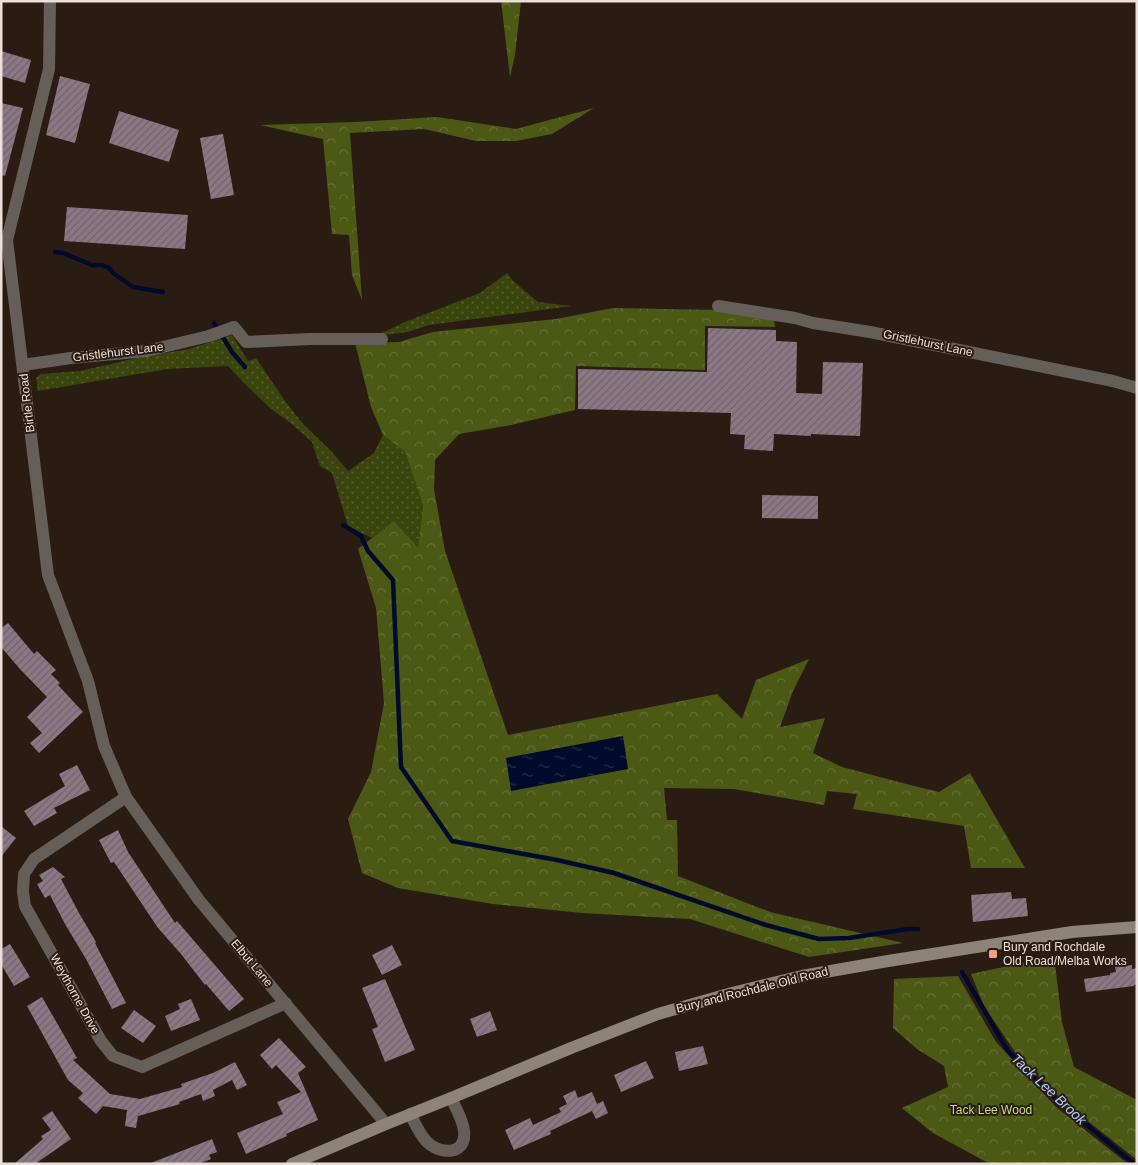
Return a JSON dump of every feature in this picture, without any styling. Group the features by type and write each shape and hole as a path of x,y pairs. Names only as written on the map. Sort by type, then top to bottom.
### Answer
{"main road":[{"name":"Bury and Rochdale Old Road","path":"292,1164 571,1048 658,1014 732,993 802,976 888,961 1072,932 1137,927"}],"street":[{"name":"Birtle Road","path":"50,1 49,69 8,240 7,290 23,365 48,575 88,681 104,746 126,797"},
{"name":"Gristlehurst Lane","path":"718,306 870,332 1112,381 1137,388"},
{"name":"Gristlehurst Lane","path":"23,365 71,358 146,351 214,335 234,326 246,342 310,339 382,339"},
{"name":"Weythorne Drive","path":"126,797 34,859 24,874 23,892 25,906 101,1041 113,1056 142,1067 286,1003"},
{"name":"Elbut Lane","path":"126,797 199,900 386,1124"},
{"path":"410,1114 426,1142 444,1152 455,1150 461,1146 464,1139 464,1130 452,1098"}],"green space":[{"path":"501,1 521,1 515,55 510,77"},
{"path":"594,108 552,134 516,141 476,141 424,129 350,133 362,300 352,275 349,235 332,234 323,139 260,125 437,117 516,129"},
{"path":"507,273 513,281 538,302 571,306 429,325 408,332 376,336 405,322 480,293"},
{"path":"613,308 718,310 774,320 775,327 705,326 705,370 576,366 575,410 511,425 459,434 435,460 434,489 445,551 508,735 717,694 742,719 756,680 809,659 793,691 780,727 825,718 813,753 842,767 910,785 939,792 970,773 1025,868 971,868 964,826 853,809 857,794 827,791 824,805 734,789 664,788 667,820 677,820 678,876 770,912 903,943 809,957 690,919 582,913 493,904 398,888 362,873 348,819 371,772 384,703 376,608 358,549 394,521 418,548 423,505 405,452 383,435 371,407 355,343 399,342 433,332 556,319"},
{"path":"232,335 248,361 256,358 303,424 331,451 348,471 374,453 383,435 405,452 423,504 418,549 394,521 372,538 348,526 332,473 320,466 312,442 270,408 228,366 167,369 38,391 36,378 41,374 80,371 146,356 189,349"},
{"name":"Tack Lee Wood","path":"1054,956 1062,1022 1074,1067 1137,1100 1137,1160 1065,1103 1015,1052 984,1006 971,974"},
{"name":"Tack Lee Wood","path":"958,976 996,1042 1056,1107 1128,1164 990,1164 933,1133 902,1108 948,1087 944,1066 917,1049 893,1028 894,979"}],"water":[{"path":"623,736 628,769 511,791 506,758"}],"building":[{"path":"1,51 31,60 25,83 1,76"},
{"path":"60,76 90,84 75,143 46,135"},
{"path":"1,103 23,108 5,176 1,175"},
{"path":"119,111 179,130 169,162 109,143"},
{"path":"223,134 234,195 211,199 200,138"},
{"path":"67,207 188,215 185,249 64,241"},
{"path":"708,328 776,330 776,341 797,342 796,393 822,394 823,362 863,363 860,436 774,434 773,451 744,449 745,435 730,434 731,413 578,409 578,369 707,372"},
{"path":"762,495 818,496 818,519 762,518"},
{"path":"8,623 34,654 37,651 56,670 51,674 60,683 58,685 83,712 39,753 30,743 42,733 27,717 47,697 1,647 1,628"},
{"path":"77,765 90,790 54,808 57,813 34,826 24,811 65,786 59,774"},
{"path":"1,826 16,838 1,857"},
{"path":"118,830 128,852 175,923 177,921 244,999 229,1011 158,928 114,862 111,863 99,840"},
{"path":"53,867 65,877 61,879 96,942 126,1003 112,1009 50,895 45,898 37,884 43,881 39,875"},
{"path":"1011,892 1012,899 1026,898 1028,916 973,922 971,895"},
{"path":"10,944 30,977 14,986 1,964 1,949"},
{"path":"392,945 402,965 382,975 372,955"},
{"path":"1132,965 1132,969 1137,968 1137,984 1134,986 1086,992 1084,979 1110,975 1110,973 1116,972 1115,967"},
{"path":"385,979 415,1050 385,1062 372,1029 378,1027 362,988"},
{"path":"42,997 77,1058 73,1060 110,1094 140,1099 182,1087 181,1084 213,1073 235,1062 247,1085 237,1090 232,1080 213,1090 215,1096 203,1101 201,1094 179,1102 180,1104 138,1116 136,1128 125,1126 127,1110 103,1106 96,1114 78,1098 83,1093 68,1080 27,1006"},
{"path":"191,999 200,1020 171,1031 165,1016 180,1009 178,1004"},
{"path":"134,1010 156,1026 143,1043 121,1028"},
{"path":"490,1011 497,1030 477,1037 470,1019"},
{"path":"279,1038 306,1067 298,1073 318,1120 246,1154 237,1133 283,1114 277,1102 301,1092 276,1065 272,1069 260,1055"},
{"path":"703,1046 708,1064 679,1071 675,1052"},
{"path":"646,1061 654,1078 621,1092 614,1075"},
{"path":"575,1090 578,1098 592,1092 597,1104 603,1101 608,1113 596,1119 592,1111 550,1131 551,1134 514,1150 505,1130 530,1118 533,1125 561,1112 559,1108 567,1104 563,1096"},
{"path":"52,1111 71,1139 35,1164 14,1164 43,1139 41,1136 51,1130 42,1118"},
{"path":"212,1139 217,1152 209,1155 211,1159 198,1164 151,1164 151,1163"}],"waterway":[{"path":"55,252 63,253 92,265 102,265 109,268 133,287 163,292"},
{"path":"214,323 232,352 245,367"},
{"path":"343,525 361,536 368,551 393,580 401,767 452,841 557,860 614,873 766,925 819,939 849,938 918,929"},
{"name":"Tack Lee Brook","path":"962,972 1008,1051 1058,1101 1134,1164"}],"place":[{"name":"Bury and Rochdale Old Road/Melba Works","path":"993,954"}]}
